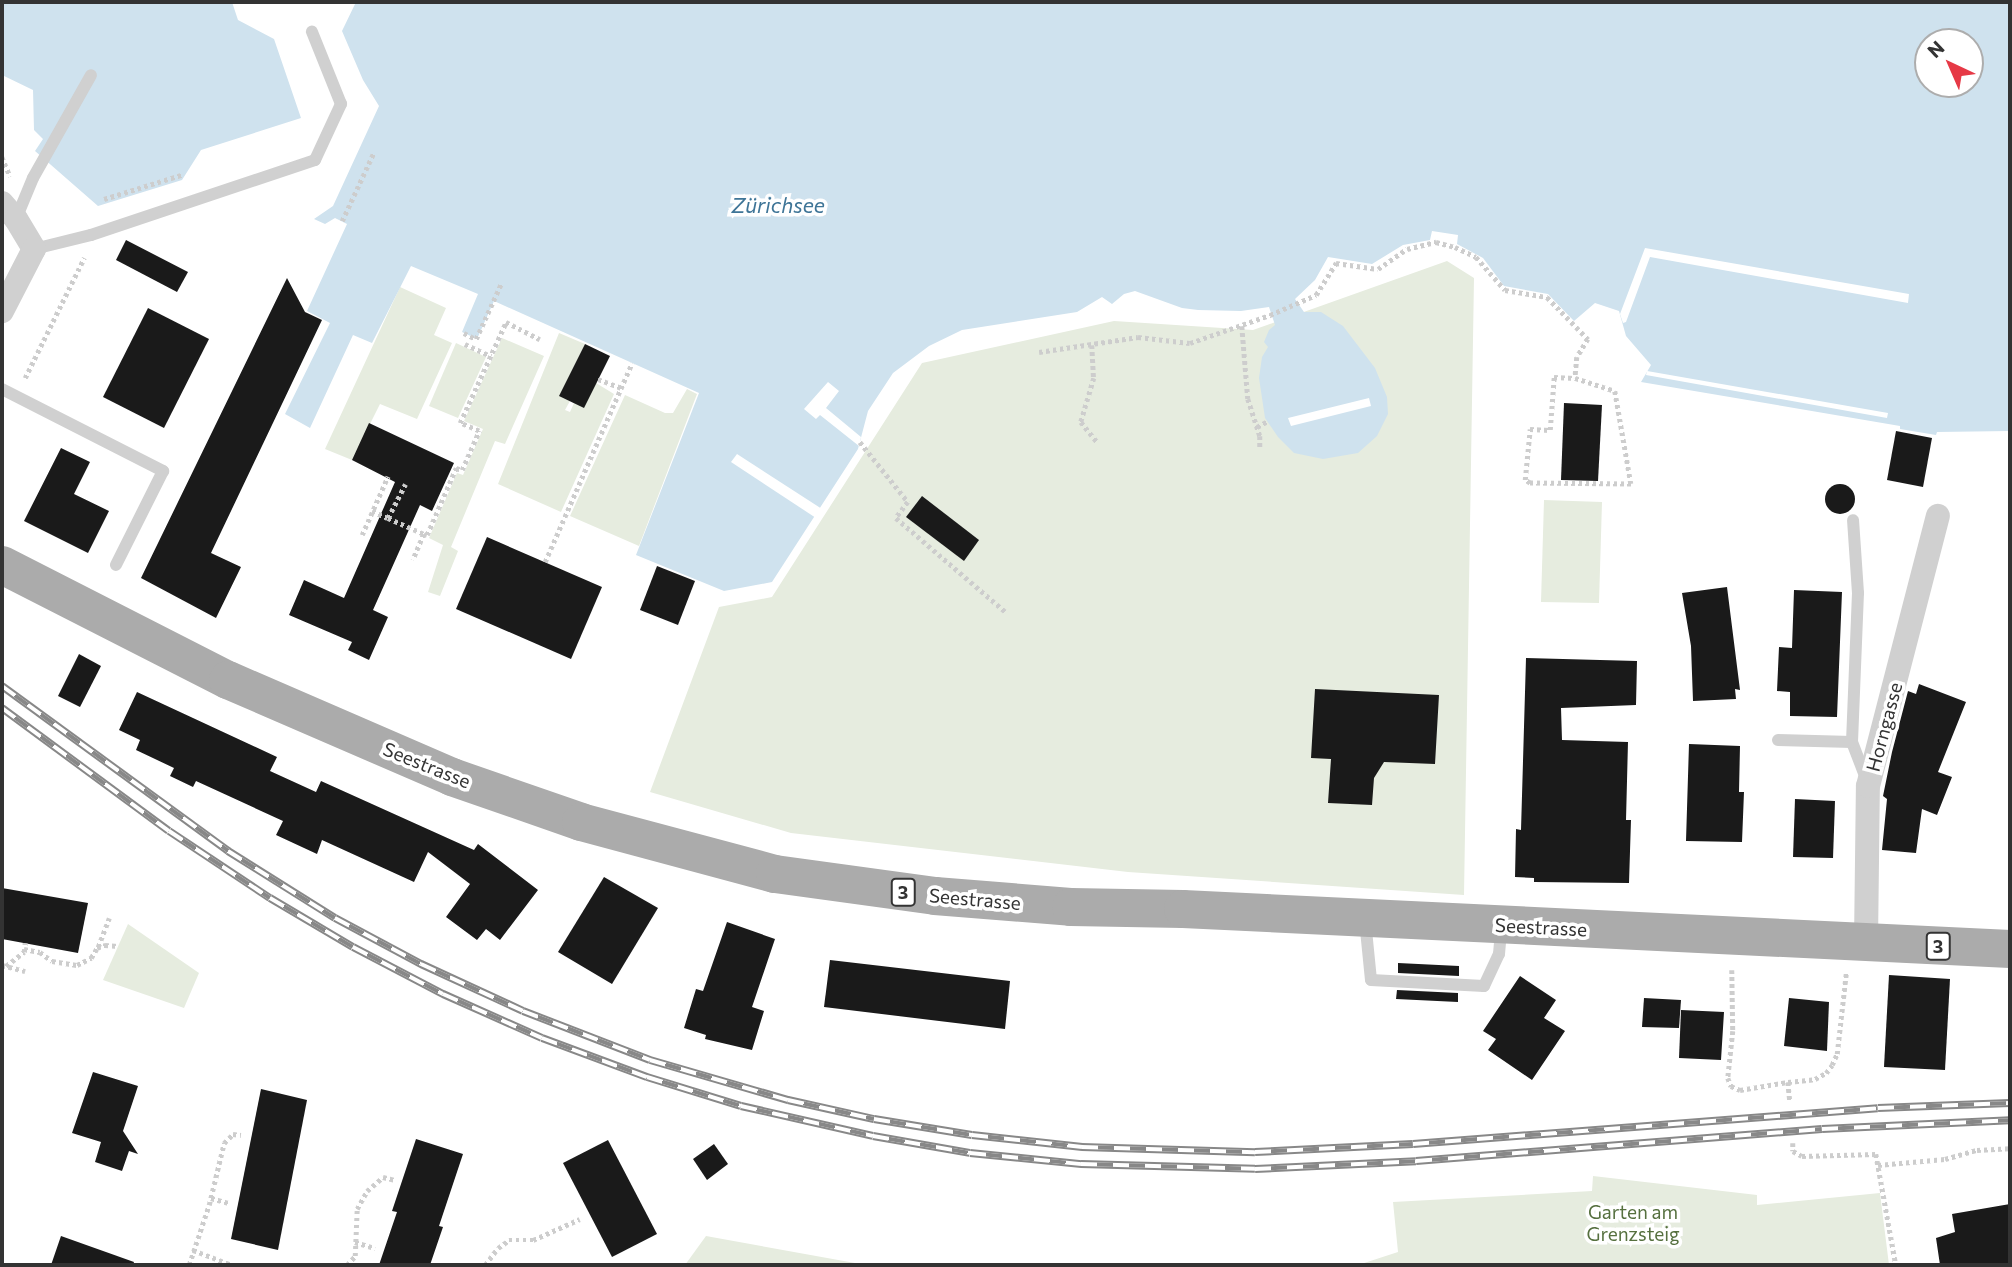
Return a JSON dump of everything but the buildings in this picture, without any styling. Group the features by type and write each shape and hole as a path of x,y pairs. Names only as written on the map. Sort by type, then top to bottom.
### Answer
{"main road":[{"name":"Seestrasse","path":"2,565 228,680 422,765 581,822 775,874 935,896 1071,907 1183,909 1501,925 1856,956 2010,949"}],"street":[{"path":"2,312 34,249 9,211"},
{"name":"Horngasse","path":"1856,956 1868,786 1938,516"}],"lane":[{"path":"34,249 91,235 315,160 341,104 312,32"},
{"path":"9,211 33,178 91,75"},
{"path":"2,388 163,471 116,565"},
{"path":"1853,520 1858,593 1852,741 1868,786"},
{"path":"1777,740 1852,741"},
{"path":"1365,920 1371,980 1484,986 1499,954 1501,925"}],"path":[{"path":"342,221 374,152"},
{"path":"104,200 181,175"},
{"path":"16,396 82,265 91,235"},
{"path":"1039,352 1138,337 1190,343 1242,326 1316,295 1336,263 1378,269 1407,249 1436,242 1476,257 1505,290 1547,297 1587,339 1577,357 1575,378"},
{"path":"464,333 476,339 501,284"},
{"path":"372,511 427,535 456,468 462,470 479,431 460,423 506,322 540,339"},
{"path":"1242,326 1248,399 1260,448"},
{"path":"473,347 477,340"},
{"path":"465,344 491,356"},
{"path":"1092,345 1094,378 1081,422 1098,443"},
{"path":"545,562 632,363"},
{"path":"1554,377 1575,378 1615,391 1631,484 1530,483 1525,480 1530,429 1550,430 1554,377"},
{"path":"598,379 621,388"},
{"path":"1256,427 1268,421"},
{"path":"860,442 908,502 896,518 1007,613"},
{"path":"362,536 388,476"},
{"path":"388,518 405,484"},
{"path":"413,560 424,534"},
{"path":"4,966 24,952 25,946 52,961 77,965 90,958 108,918"},
{"path":"97,947 118,946"},
{"path":"1732,962 1733,1031 1728,1078 1731,1086 1740,1090 1815,1079 1826,1073 1837,1054 1844,1004 1856,956"},
{"path":"4,966 25,971"},
{"path":"1788,1082 1790,1102"},
{"path":"189,1265 211,1198 224,1143 233,1134 241,1135"},
{"path":"1793,1143 1793,1151 1802,1156 1877,1154 1896,1265"},
{"path":"1878,1165 1945,1159 1977,1150 2010,1149"},
{"path":"347,1265 355,1256 357,1209 367,1191 383,1177 395,1180"},
{"path":"211,1198 228,1203"},
{"path":"485,1265 498,1248 509,1240 533,1240 580,1219"},
{"path":"355,1242 375,1248"},
{"path":"193,1250 232,1265"}],"green space":[{"path":"1447,261 1474,278 1464,895 1128,872 791,833 650,792 719,607 772,597 922,363 1114,321 1253,330"},
{"path":"400,287 446,308 434,335 452,343 417,419 380,404 352,460 325,449"},
{"path":"559,333 585,344 560,395 570,401 565,410 570,412 574,403 596,383 614,394 561,512 498,484"},
{"path":"502,338 544,356 505,444 495,441 451,547 458,551 440,596 428,592 443,545 429,538 457,473 463,475 483,429 464,421"},
{"path":"456,343 486,357 458,418 429,406"},
{"path":"687,389 697,394 639,546 570,516 625,395 665,413 673,413"},
{"path":"1544,500 1602,502 1599,603 1541,602"},
{"path":"128,924 199,973 184,1008 103,980"},
{"name":"Garten am Grenzsteig","path":"1593,1176 1757,1195 1757,1205 1880,1193 1889,1265 1358,1265 1398,1252 1393,1202 1592,1191"},
{"path":"706,1236 866,1265 685,1265"}],"water":[{"path":"2,2 232,2 238,20 274,39 301,118 201,150 182,180 98,206 35,151 43,139 34,130 33,90 2,75"},
{"name":"Zürichsee","path":"356,2 2010,2 2010,431 1937,432 1936,435 1900,429 1900,426 1641,382 1651,365 1626,336 1619,311 1595,303 1574,321 1548,294 1504,286 1483,258 1457,244 1458,235 1432,231 1430,240 1403,245 1372,264 1328,257 1315,280 1295,299 1304,312 1321,312 1343,326 1375,368 1387,397 1388,414 1377,436 1358,453 1323,459 1294,453 1278,437 1265,418 1259,378 1262,357 1268,347 1264,342 1269,330 1275,325 1269,307 1241,311 1198,310 1182,308 1135,291 1124,294 1112,304 1102,297 1077,312 962,330 929,346 893,373 868,411 858,449 772,582 724,591 636,555 699,393 494,301 477,339 462,332 478,294 411,266 372,343 353,335 310,428 285,414 330,323 307,311 347,224 335,218 325,224 314,219 333,206 379,106 363,80 342,31"}],"pier":[{"path":"1645,248 1909,294 1908,303 1650,257 1626,322 1623,323 1620,314"},
{"path":"1647,371 1888,413 1887,418 1646,375"},
{"path":"828,382 839,391 826,408 861,437 859,446 820,415 816,419 804,409"},
{"path":"1369,398 1371,406 1291,426 1288,418"},
{"path":"737,454 822,509 816,518 731,462"}],"railway":[{"path":"2,686 228,851 335,918 421,964 523,1011 650,1060 788,1100 874,1119 972,1135 1082,1147 1255,1152 1413,1144 1878,1108 2010,1103"},
{"path":"2,708 169,831 270,898 353,947 443,994 542,1038 647,1077 741,1106 873,1136 970,1153 1081,1164 1255,1169 1416,1161 1822,1129 2010,1120"}]}
